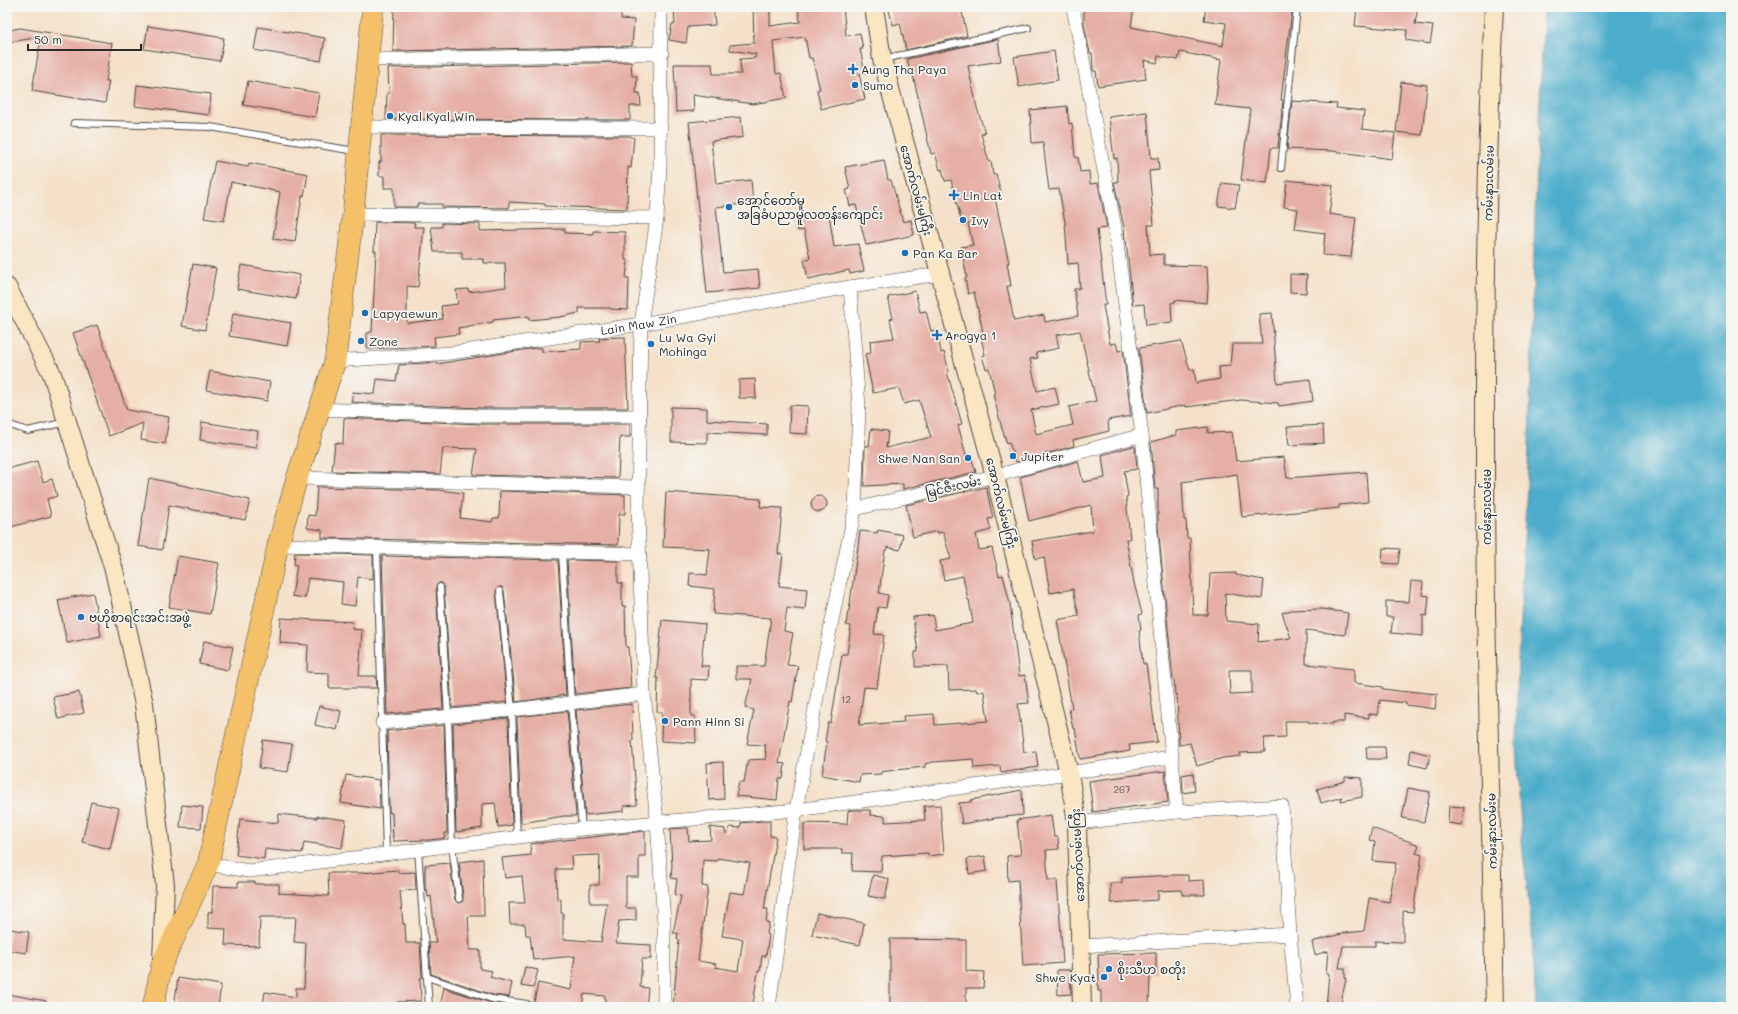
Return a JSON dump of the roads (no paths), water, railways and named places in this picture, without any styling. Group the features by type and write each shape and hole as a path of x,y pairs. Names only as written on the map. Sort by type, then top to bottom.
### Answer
{"main road":[{"path":"162,964 208,864 278,545 297,478 335,361 353,214 373,7"},
{"name":"အောက်လမ်းမကြီး","path":"874,7 882,59 995,476 1069,774 1077,823 1082,1007"},
{"name":"ကမ်းနားလမ်းမ","path":"1494,7 1489,119 1485,424 1486,611 1495,1007"},
{"path":"7,287 52,374 68,421 114,570 144,704 165,885 162,964 153,1007"}],"street":[{"path":"661,7 661,128 657,218 641,324 638,487 644,694 658,822 664,923 664,1007"},
{"path":"1073,7 1115,228 1142,435 1177,812"},
{"path":"368,60 662,53"},
{"path":"361,127 661,128"},
{"path":"353,214 657,218"},
{"name":"Lain Maw Zin","path":"335,361 451,353 641,324 850,287 940,274"},
{"path":"769,1007 796,810 824,659 855,509 859,407 850,287"},
{"path":"319,409 480,416 640,416"},
{"name":"မြင်ဇီးလမ်း","path":"855,509 995,476 1142,435"},
{"path":"297,478 638,487"},
{"path":"278,545 640,554"},
{"path":"382,722 512,710 644,694"},
{"path":"208,864 249,871 582,829 796,810 1069,774 1171,757"},
{"path":"1077,823 1177,812 1282,806 1290,934 1297,1007"},
{"path":"1081,946 1290,934"}],"lane":[{"path":"1282,168 1297,7"},
{"path":"882,59 1028,28"},
{"path":"74,123 210,127 359,152"},
{"path":"7,424 28,431 68,421"},
{"path":"377,548 386,853"},
{"path":"562,553 571,703 582,829"},
{"path":"440,587 448,715 452,846 459,899"},
{"path":"500,591 512,710 517,837"},
{"path":"418,849 429,1007"},
{"path":"427,978 492,999 527,1004 527,1007"}],"water":[{"path":"1544,7 1731,7 1731,1007 1536,1007 1532,932 1522,843 1516,746 1518,657 1529,445 1535,214"}],"place":[{"name":"Aung Tha Paya","path":"853,69"},
{"name":"Sumo","path":"855,85"},
{"name":"Kyal Kyal Win","path":"390,116"},
{"name":"Lin Lat","path":"954,195"},
{"name":"အောင်တော်မူ အခြခံပညာမူလတန်းကျောင်း","path":"729,207"},
{"name":"Ivy","path":"963,220"},
{"name":"Pan Ka Bar","path":"905,253"},
{"name":"Lapyaewun","path":"365,313"},
{"name":"Arogya 1","path":"937,335"},
{"name":"Zone","path":"361,341"},
{"name":"Lu Wa Gyi Mohinga","path":"651,344"},
{"name":"Jupiter","path":"1013,456"},
{"name":"Shwe Nan San","path":"968,458"},
{"name":"ဗဟိုစာရင်းအင်းအဖွဲ့","path":"81,617"},
{"name":"Pann Hinn Si","path":"665,721"},
{"name":"စိုးသီဟ စတိုး","path":"1109,969"},
{"name":"Shwe Kyat","path":"1104,977"}]}
